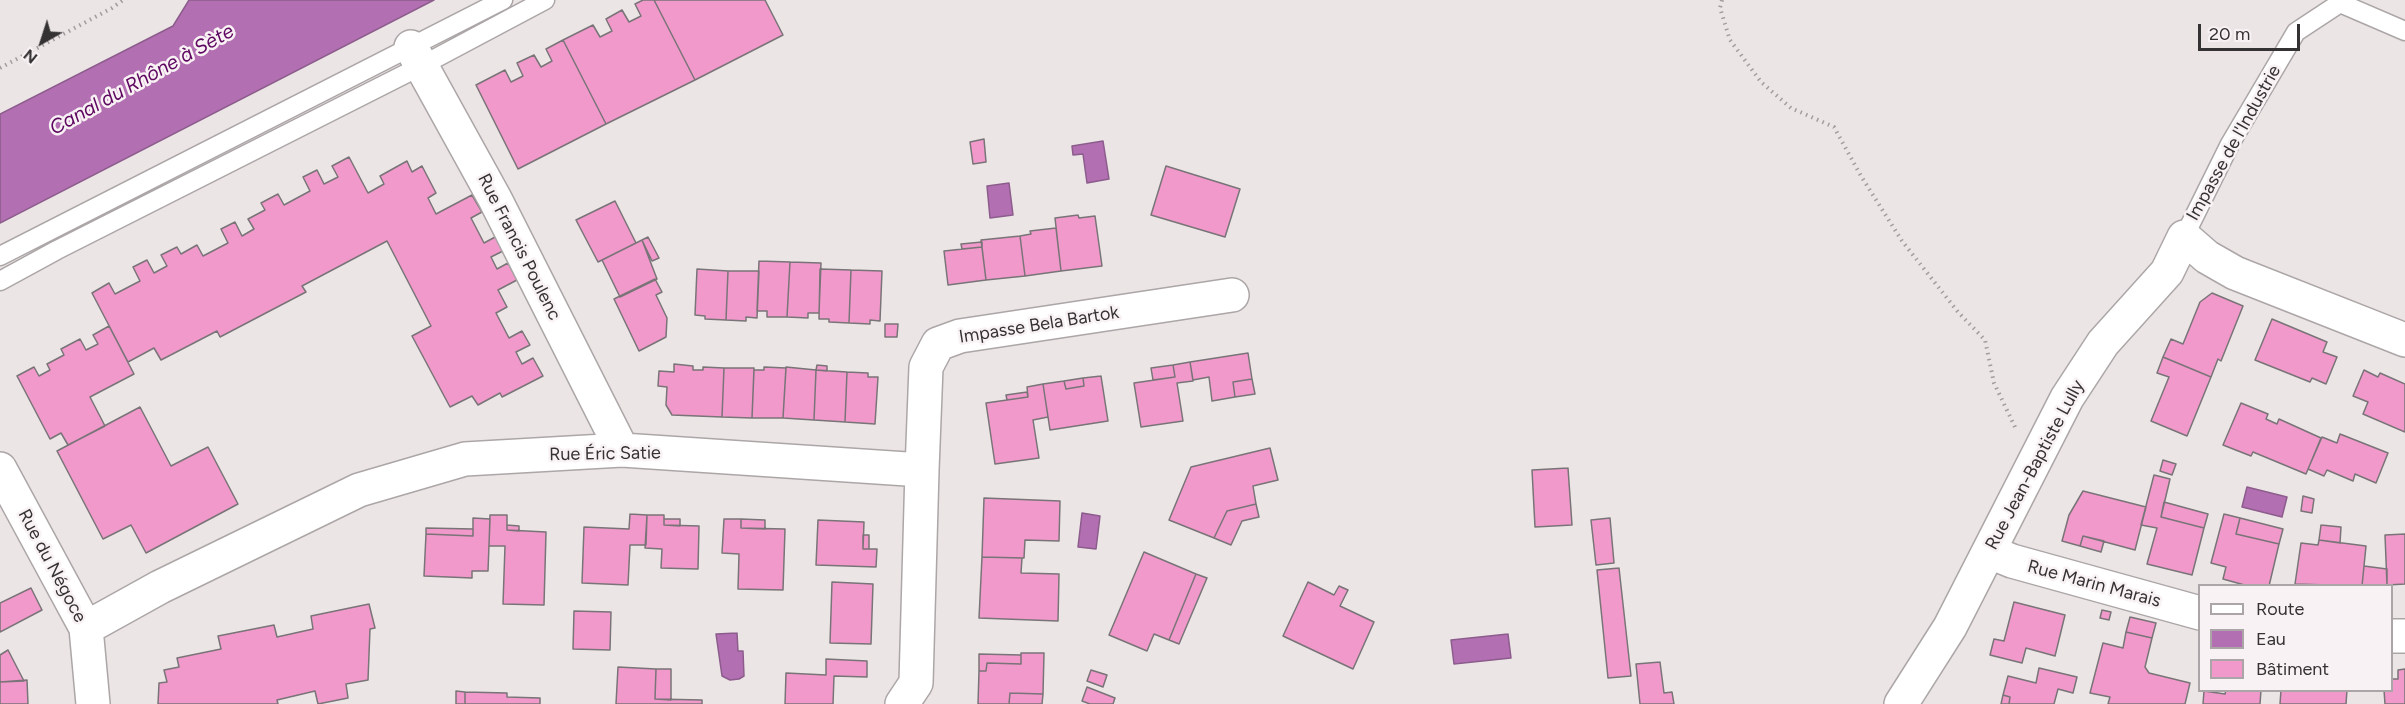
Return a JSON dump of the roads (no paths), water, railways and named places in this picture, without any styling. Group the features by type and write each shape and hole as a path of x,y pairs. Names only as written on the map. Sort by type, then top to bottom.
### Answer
{"street":[{"name":"Rue Francis Poulenc","path":"416,56 495,199 622,450"},
{"path":"2184,237 2207,257 2235,273 2405,340"},
{"name":"Rue Jean-Baptiste Lully","path":"1901,704 1950,627 2067,398 2103,343 2167,272 2184,237"},
{"name":"Impasse Bela Bartok","path":"922,470 926,367 938,344 960,336 1232,295"},
{"name":"Rue Éric Satie","path":"86,628 160,586 360,490 465,459 622,450 922,470"},
{"name":"Rue du Négoce","path":"0,469 86,628 93,704"},
{"path":"902,704 916,683 922,470"},
{"name":"Rue Marin Marais","path":"1990,552 2012,561 2198,613"}],"lane":[{"path":"0,280 416,56 503,0"},
{"path":"0,256 416,56 545,0"},
{"name":"Impasse de l'Industrie","path":"2184,237 2230,144 2296,32 2340,3 2405,31"}],"water":[{"name":"Canal du Rhône à Sète","path":"189,0 434,0 0,223 0,114 173,26"},
{"path":"1103,141 1109,179 1087,183 1083,154 1073,155 1072,146"},
{"path":"1009,183 1013,215 990,218 987,186"},
{"path":"2247,487 2287,497 2282,517 2242,507"},
{"path":"1082,513 1100,516 1096,549 1078,547"},
{"path":"737,633 738,651 743,651 744,676 730,680 722,676 716,634"},
{"path":"1508,634 1511,658 1454,664 1451,640"}]}
